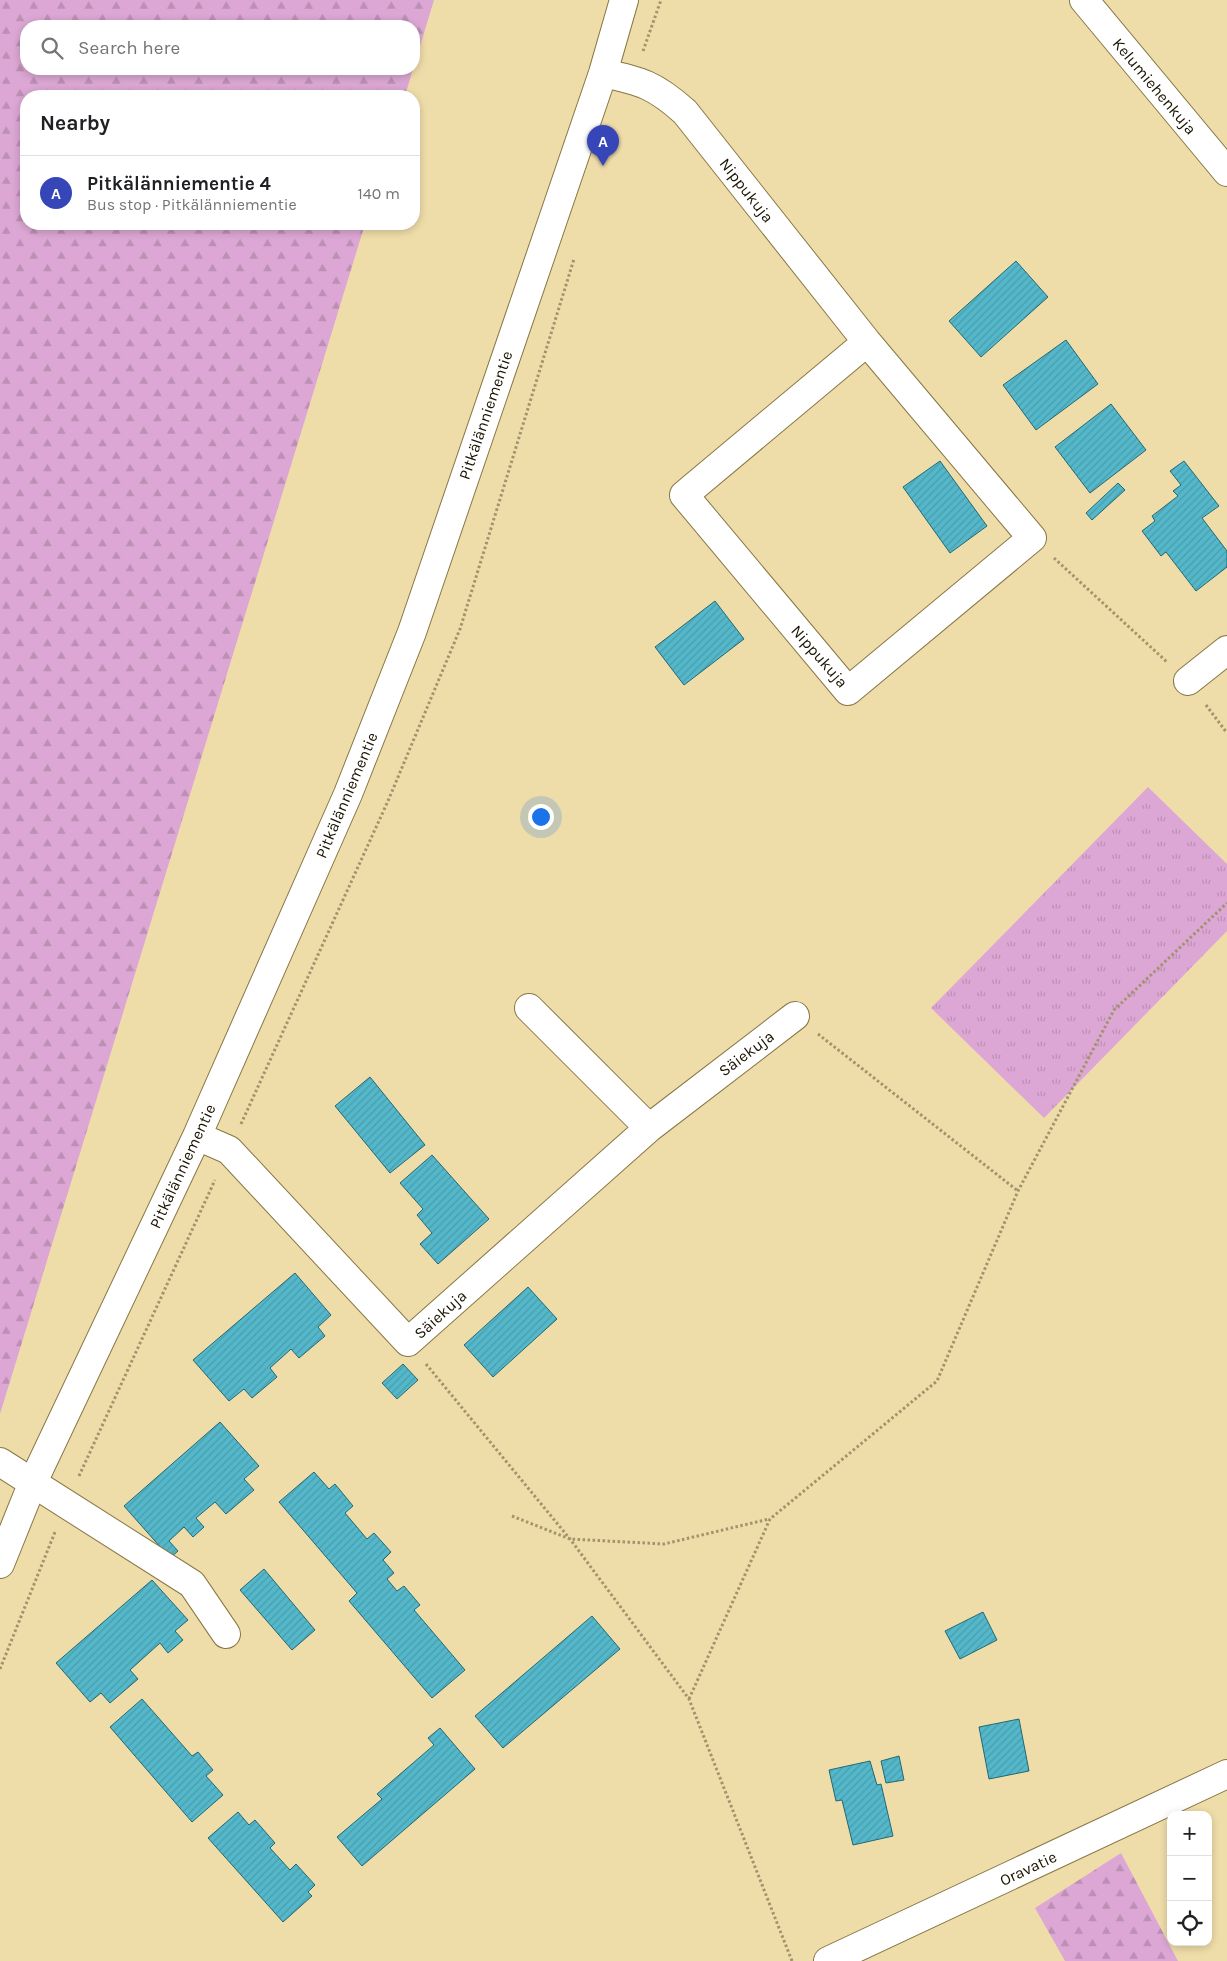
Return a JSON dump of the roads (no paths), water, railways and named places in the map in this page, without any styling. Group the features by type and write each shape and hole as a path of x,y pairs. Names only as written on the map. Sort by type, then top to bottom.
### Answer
{"street":[{"name":"Pitkälänniementie","path":"0,1564 33,1482 197,1136 348,794 412,632 603,73 624,0"},
{"name":"Kelumiehenkuja","path":"1084,0 1227,172"},
{"name":"Nippukuja","path":"603,73 634,79 663,92 685,112 867,342 1032,538 848,691 684,495 867,342"},
{"path":"1188,680 1227,650"},
{"path":"529,1008 649,1128"},
{"name":"Säiekuja","path":"197,1136 229,1150 408,1342 649,1128 795,1016"},
{"path":"0,1462 192,1584 226,1634"},
{"name":"Oravatie","path":"828,1961 1227,1774"}],"place":[{"name":"Pitkälänniementie 4","path":"603,166"}]}
